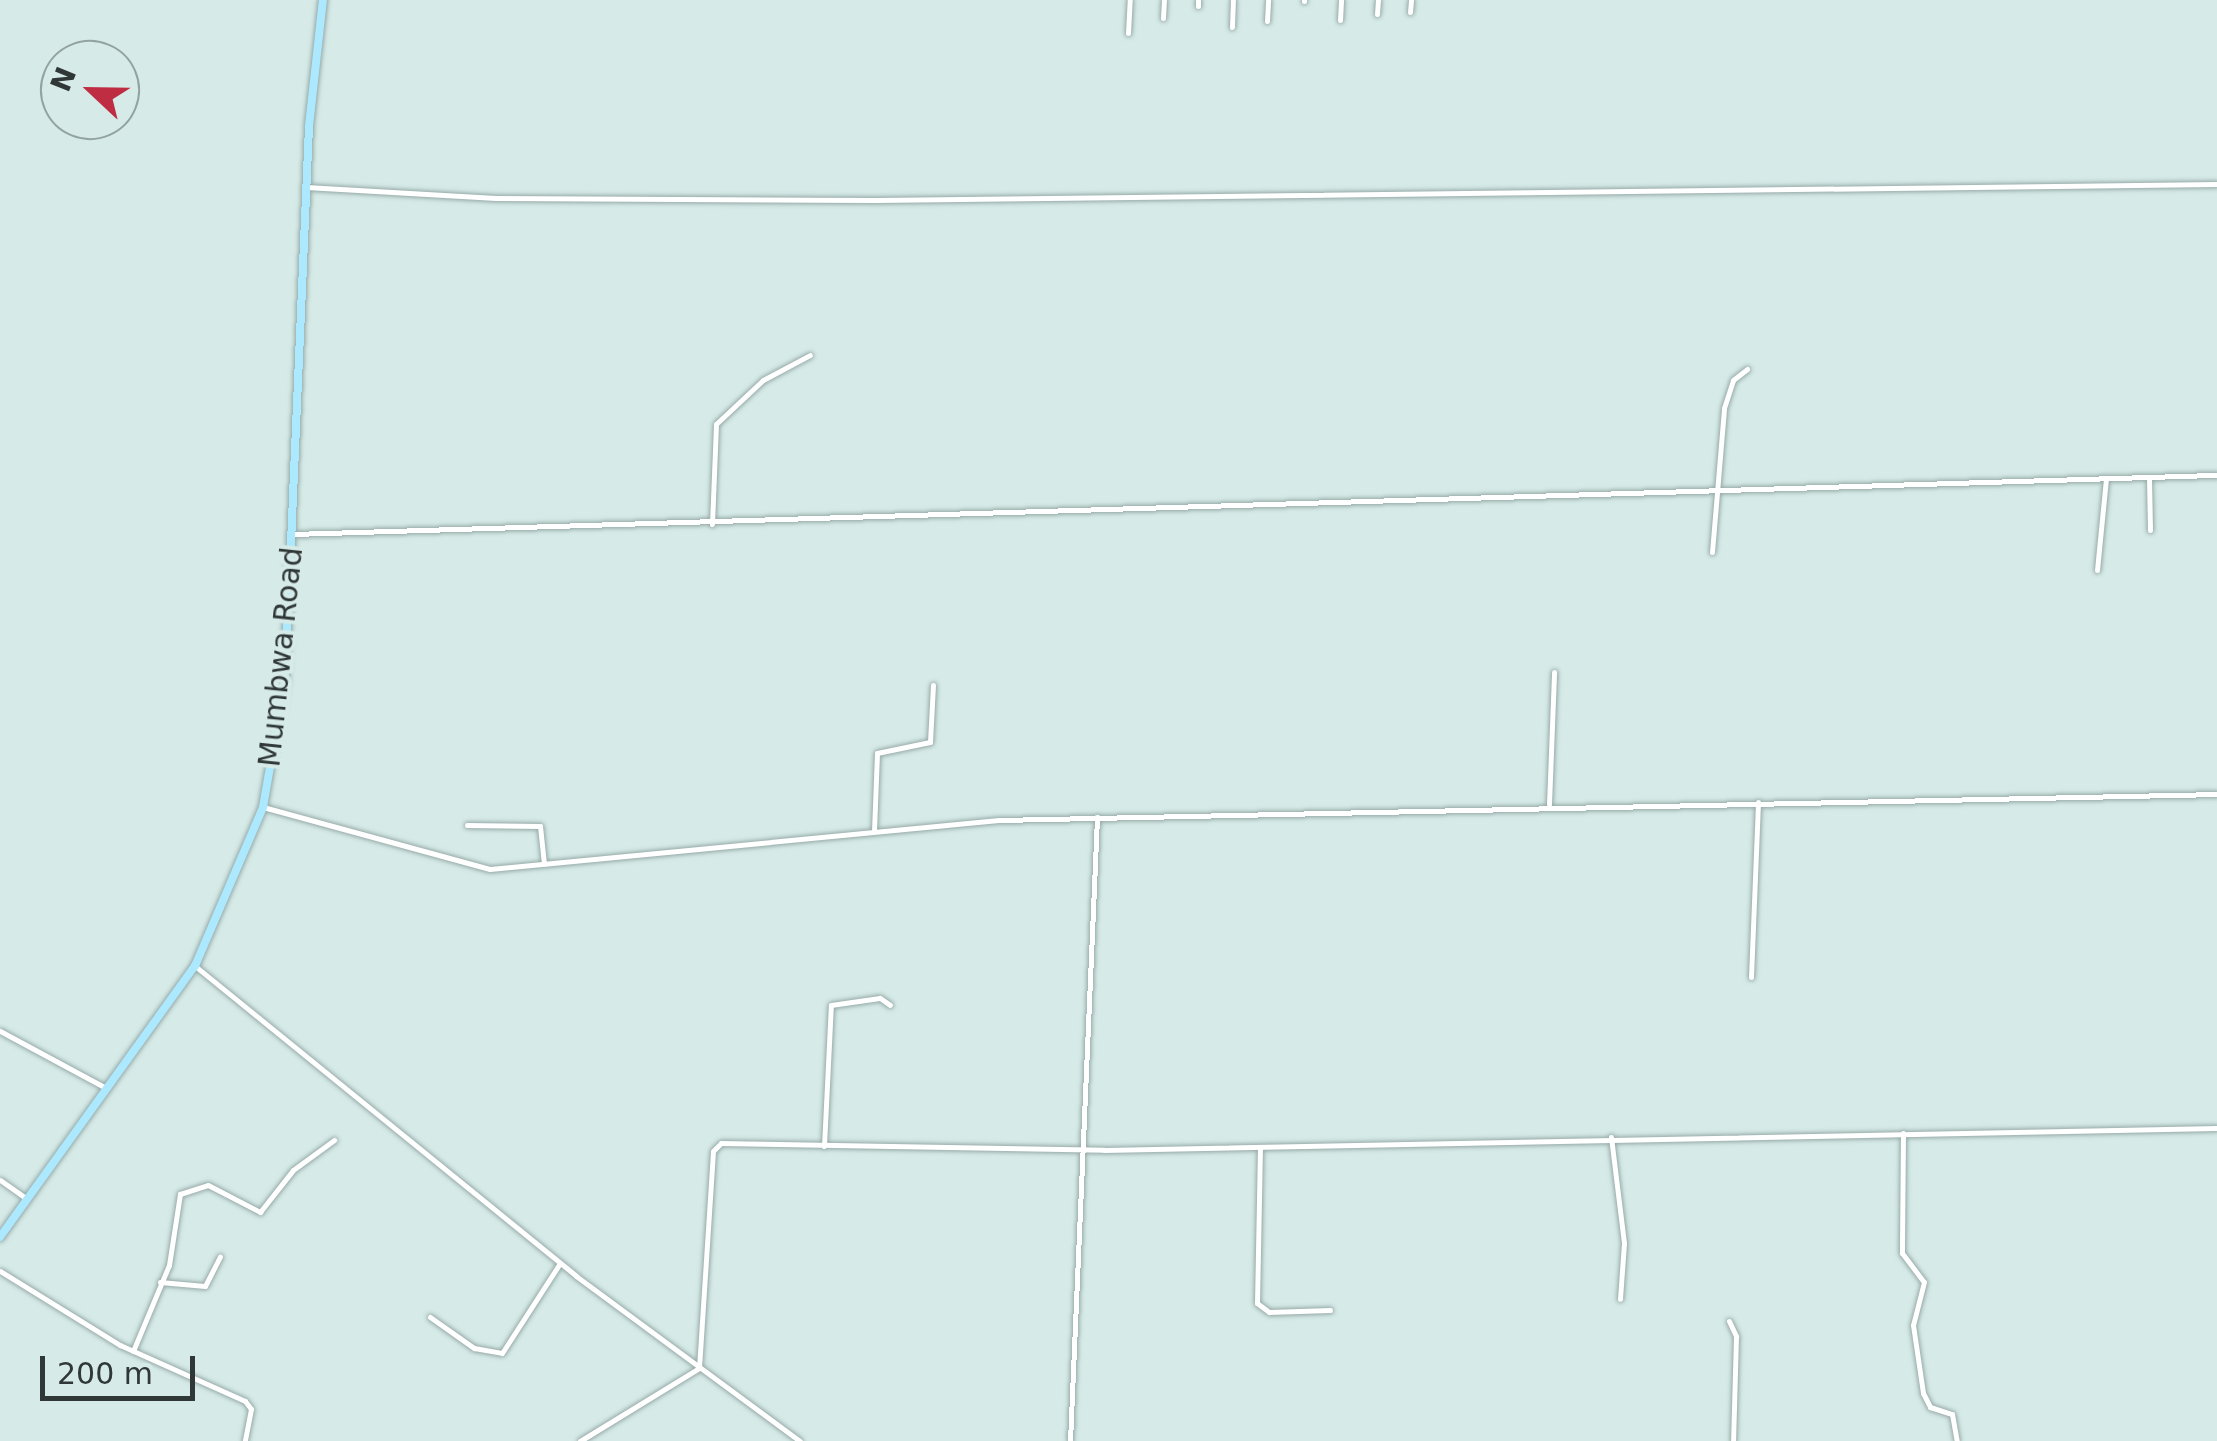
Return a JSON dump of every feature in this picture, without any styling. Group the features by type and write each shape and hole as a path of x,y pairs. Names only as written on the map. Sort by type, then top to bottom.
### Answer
{"main road":[{"name":"Mumbwa Road","path":"0,1237 196,966 263,807 285,681 306,187 323,0"}],"street":[{"path":"1128,33 1130,0"},
{"path":"1163,18 1164,0"},
{"path":"1232,27 1234,0"},
{"path":"1266,22 1268,0"},
{"path":"1340,20 1341,0"},
{"path":"1378,0 1378,14"},
{"path":"1410,12 1411,0"},
{"path":"306,187 496,198 876,200 2217,184"},
{"path":"712,524 716,424 763,380 810,354"},
{"path":"1712,552 1714,491 1726,398 1747,369"},
{"path":"293,534 2217,475"},
{"path":"2149,476 2150,530"},
{"path":"2097,570 2106,478"},
{"path":"1549,805 1554,672"},
{"path":"874,831 877,753 930,742 932,685"},
{"path":"263,807 476,867 544,864 874,831 1097,817 2217,794"},
{"path":"1751,977 1758,802"},
{"path":"1070,1441 1097,817"},
{"path":"467,825 540,826 544,864"},
{"path":"196,966 560,1264 800,1441"},
{"path":"824,1146 831,1005 880,998 890,1006"},
{"path":"0,1031 109,1090"},
{"path":"699,1368 714,1147 1260,1147 2217,1128"},
{"path":"1903,1133 1902,1253 1924,1282 1912,1325 1921,1378 1927,1404 1955,1418 1956,1441"},
{"path":"1611,1138 1624,1243 1620,1300"},
{"path":"133,1351 160,1282 182,1192 208,1186 260,1212 293,1170 334,1140"},
{"path":"1260,1147 1257,1303 1269,1312 1330,1310"},
{"path":"0,1180 27,1199"},
{"path":"160,1282 205,1286 220,1257"},
{"path":"430,1316 474,1348 502,1353 560,1264"},
{"path":"0,1272 133,1351 245,1401 251,1409 245,1441"},
{"path":"1729,1321 1736,1336 1733,1441"},
{"path":"580,1441 699,1368"}]}
